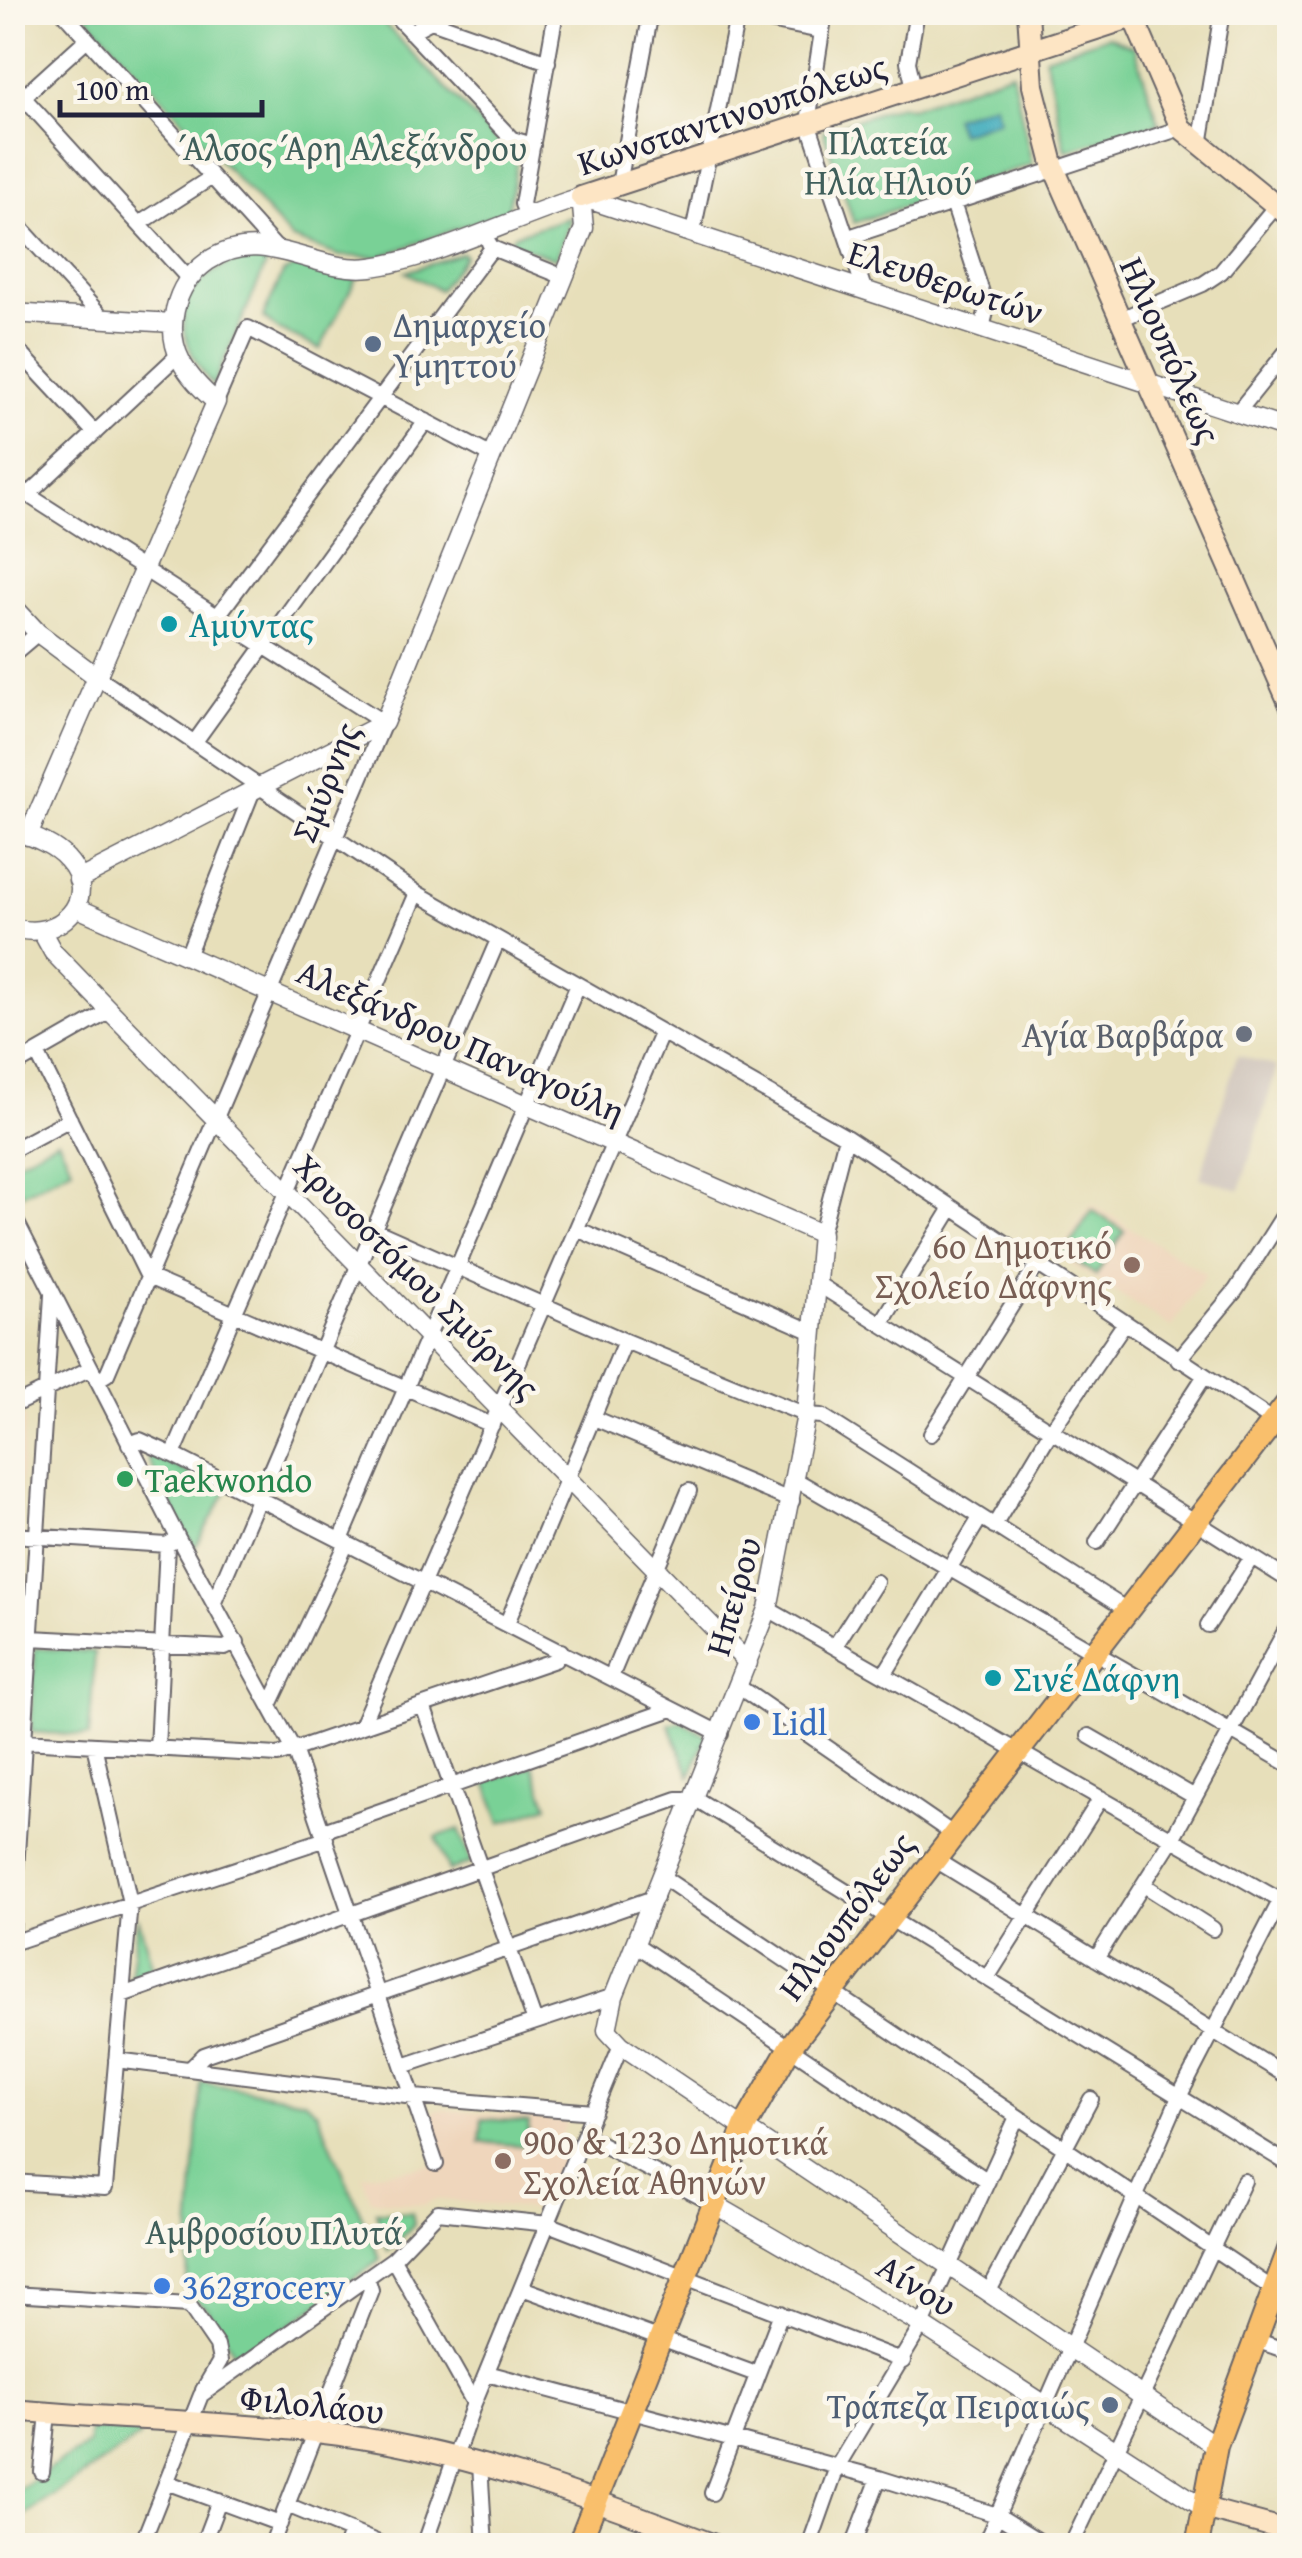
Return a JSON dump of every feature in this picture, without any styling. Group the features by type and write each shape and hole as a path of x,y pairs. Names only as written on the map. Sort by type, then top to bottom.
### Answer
{"main road":[{"name":"Ηλιουπόλεως","path":"1028,12 1029,51 1054,168 1146,383 1283,664 1290,705"},
{"name":"Κωνσταντινουπόλεως","path":"582,197 1131,16"},
{"path":"1131,16 1181,128 1200,146 1286,197"},
{"name":"Ηλιουπόλεως","path":"578,2546 745,2126 790,2048 1126,1610 1196,1522 1281,1426 1290,1400"},
{"path":"1198,2546 1216,2446 1290,2246"},
{"name":"Φιλολάου","path":"12,2410 316,2432 458,2458 597,2500 693,2541 717,2546"},
{"path":"1204,2508 1290,2531"}],"street":[{"path":"63,12 276,248"},
{"path":"392,12 512,138 533,145"},
{"path":"527,215 522,204 556,12"},
{"path":"619,184 650,12"},
{"path":"825,12 808,122 864,289"},
{"path":"914,88 908,62 917,12"},
{"path":"1200,146 1222,12"},
{"path":"693,232 712,154 733,13 822,31"},
{"path":"410,32 431,21 548,62"},
{"path":"18,102 87,39"},
{"path":"12,84 18,102 188,278 172,323 177,356 192,380 216,402"},
{"path":"849,237 1181,128"},
{"path":"139,224 212,177"},
{"name":"Κωνσταντινουπόλεως","path":"188,278 226,251 257,245 368,267 488,239 527,215 582,197"},
{"name":"Ελευθερωτών","path":"582,197 1290,430"},
{"name":"Σμύρνης","path":"94,1374 107,1374 336,841 584,228 582,197"},
{"path":"1118,320 1203,284 1221,272 1286,197"},
{"path":"954,202 987,308 982,328"},
{"path":"12,218 103,318"},
{"path":"216,618 382,398 488,239 564,277"},
{"path":"12,313 172,323"},
{"path":"12,926 42,932 57,927 75,907 78,880 65,856 20,833 97,677 248,328 492,456"},
{"path":"12,344 95,433"},
{"path":"1237,413 1290,346"},
{"path":"28,495 177,356"},
{"path":"194,743 426,422"},
{"path":"12,479 28,495 142,572 384,723"},
{"path":"12,605 38,633 97,677 336,841 578,988 846,1137 1281,1426"},
{"path":"12,655 38,633"},
{"path":"78,880 255,785 384,723"},
{"path":"186,956 255,785"},
{"path":"173,1456 417,893"},
{"name":"Αλεξάνδρου Παναγούλη","path":"75,907 821,1234"},
{"name":"Χρυσοστόμου Σμύρνης","path":"42,932 53,952 658,1566 748,1663"},
{"path":"214,1602 498,940"},
{"path":"271,1703 344,1542 578,988"},
{"path":"12,1066 110,1011"},
{"path":"361,1726 661,1034"},
{"path":"37,1053 148,1277 492,1425"},
{"path":"12,1150 70,1119"},
{"name":"Ηπείρου","path":"621,2045 606,2026 614,1996 696,1798 768,1608 806,1415 821,1234 846,1137"},
{"path":"1178,1360 1236,1290 1290,1205"},
{"path":"881,1324 952,1208"},
{"path":"13,1214 129,1444 173,1542 214,1602 295,1752 436,2164"},
{"path":"374,1230 625,1341 806,1415 822,1416 1126,1610"},
{"path":"576,1230 813,1332"},
{"path":"931,1434 1037,1265"},
{"path":"816,1283 1290,1581"},
{"path":"12,1934 16,1818 28,1688 52,1294"},
{"path":"884,1674 950,1569 1124,1324"},
{"path":"507,1623 571,1478 625,1341"},
{"path":"12,1406 94,1374"},
{"path":"1097,1542 1204,1377"},
{"path":"594,1418 792,1501"},
{"path":"129,1444 140,1440 259,1498 721,1734"},
{"path":"796,1480 1290,1765"},
{"path":"611,1676 689,1491"},
{"path":"12,1536 173,1542"},
{"path":"157,1749 173,1542"},
{"path":"1208,1625 1252,1557"},
{"path":"834,1646 876,1582"},
{"path":"768,1608 1285,1903"},
{"path":"1096,1959 1172,1838 1290,1622"},
{"path":"31,1638 162,1647 224,1648 236,1642"},
{"path":"24,1741 295,1752 555,1660 561,1651"},
{"path":"13,1678 28,1688"},
{"path":"740,1686 952,1834"},
{"path":"423,1706 534,2022"},
{"path":"12,1943 672,1709"},
{"path":"1090,1736 1195,1797"},
{"path":"12,2182 104,2188 130,1903 94,1745"},
{"path":"122,1995 676,1799 696,1798 1290,2165"},
{"path":"987,1978 1101,1798"},
{"path":"934,1859 1290,2078"},
{"path":"664,1878 1273,2289"},
{"path":"984,2546 1179,2097 1210,2030 1285,1903 1290,1882"},
{"path":"1144,1885 1213,1929"},
{"path":"192,2067 204,2055 656,1897"},
{"path":"635,1944 988,2181"},
{"path":"403,2066 614,1996"},
{"path":"424,2546 458,2458 474,2403 621,2045 1216,2446"},
{"path":"116,2060 414,2098 594,2112"},
{"path":"990,2291 1091,2100"},
{"path":"809,2546 837,2466 922,2325 1018,2116"},
{"name":"Αίνου","path":"584,2135 714,2204 922,2325 1115,2454 1204,2508"},
{"path":"1071,2546 1244,2182"},
{"path":"200,2395 393,2259 438,2212 548,2224 902,2361"},
{"path":"393,2259 474,2403"},
{"path":"271,2546 371,2290 367,2277"},
{"path":"522,2288 756,2374"},
{"path":"12,2294 192,2308 218,2346 220,2362 200,2395 141,2546"},
{"path":"712,2494 781,2312"},
{"path":"1255,2340 1290,2352"},
{"path":"487,2373 879,2478 997,2515 1046,2546"},
{"path":"42,2472 48,2413"},
{"path":"480,2464 486,2546"},
{"path":"853,2546 879,2478"},
{"path":"166,2482 280,2524"},
{"path":"202,2546 219,2501"},
{"path":"287,2505 348,2538 386,2546"}],"shaded area":[{"path":"1237,1055 1277,1067 1240,1190 1200,1178"},
{"name":"6ο Δημοτικό Σχολείο Δάφνης","path":"1091,1204 1206,1274 1172,1327 1058,1256"},
{"path":"17,1412 25,1418 18,1513 13,1517 12,1414"},
{"name":"90ο & 123ο Δημοτικά Σχολεία Αθηνών","path":"436,2109 567,2121 554,2155 563,2159 545,2211 435,2199 424,2205 371,2200 362,2175 443,2163 430,2117"}],"green space":[{"name":"Άλσος Άρη Αλεξάνδρου","path":"84,13 374,13 517,162 508,210 379,257 340,256 292,239"},
{"name":"Πλατεία Ηλία Ηλιού","path":"1108,36 1134,47 1159,123 1066,151 1045,57"},
{"name":"Πλατεία Ηλία Ηλιού","path":"1012,72 1032,164 854,223 823,131 900,105 910,108"},
{"path":"571,217 556,259 509,242 514,235"},
{"path":"462,253 465,256 439,290 406,272"},
{"path":"240,259 268,260 213,386 190,348 184,313 200,282"},
{"path":"296,266 356,279 320,349 277,329 263,317 283,273"},
{"path":"58,1140 72,1168 22,1194 13,1175 13,1164"},
{"path":"1092,1210 1124,1231 1096,1275 1064,1254"},
{"path":"149,1454 227,1491 194,1549 148,1459"},
{"path":"35,1648 95,1652 89,1736 31,1732"},
{"path":"681,1721 707,1736 690,1776 669,1724"},
{"path":"533,1765 548,1806 501,1823 486,1782"},
{"path":"459,1829 471,1863 449,1871 436,1837"},
{"path":"138,1917 155,1975 129,1983"},
{"name":"Αμβροσίου Πλυτά","path":"201,2082 304,2100 317,2112 380,2259 240,2362 207,2308 186,2292"},
{"path":"482,2119 529,2122 527,2146 480,2142"},
{"path":"376,2212 412,2213 414,2224 388,2251"},
{"path":"142,2428 139,2437 13,2523 13,2493 88,2444 90,2430"}],"water":[{"path":"994,104 999,120 960,133 954,117"}],"place":[{"name":"Δημαρχείο Υμηττού","path":"373,344"},
{"name":"Αμύντας","path":"169,624"},
{"name":"Αγία Βαρβάρα","path":"1244,1034"},
{"name":"6ο Δημοτικό Σχολείο Δάφνης","path":"1132,1265"},
{"name":"Taekwondo","path":"125,1479"},
{"name":"Σινέ Δάφνη","path":"993,1678"},
{"name":"Lidl","path":"752,1722"},
{"name":"90ο & 123ο Δημοτικά Σχολεία Αθηνών","path":"503,2161"},
{"name":"362grocery","path":"162,2286"},
{"name":"Τράπεζα Πειραιώς","path":"1110,2405"}]}
